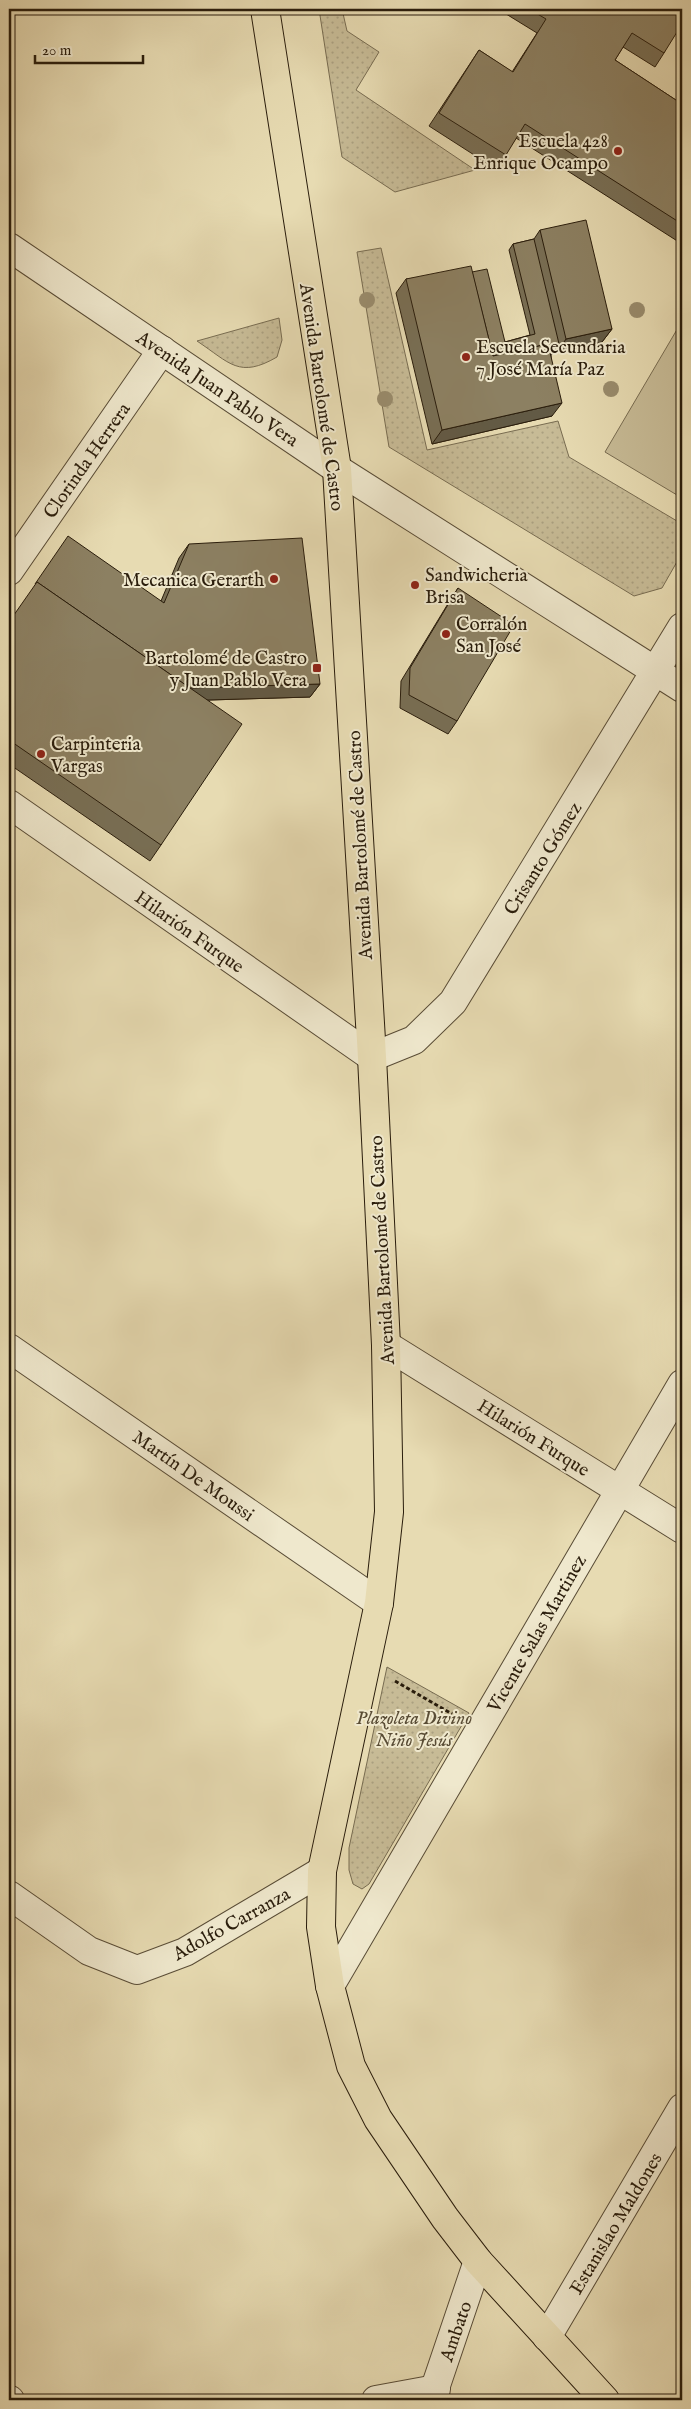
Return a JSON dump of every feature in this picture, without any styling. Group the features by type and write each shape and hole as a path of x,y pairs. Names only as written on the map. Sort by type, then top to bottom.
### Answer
{"main road":[{"name":"Avenida Bartolomé de Castro","path":"265,9 337,469 372,1057 386,1345 389,1512 379,1603 322,1871 321,1927 330,1986 352,2066 378,2119 445,2218 478,2261 605,2400"}],"street":[{"name":"Avenida Juan Pablo Vera","path":"9,247 337,469 682,688"},
{"name":"Clorinda Herrera","path":"9,570 162,350"},
{"name":"Crisanto Gómez","path":"372,1057 414,1040 453,1002 682,627"},
{"name":"Hilarión Furque","path":"9,804 372,1057"},
{"name":"Hilarión Furque","path":"386,1345 682,1529"},
{"name":"Martín De Moussi","path":"9,1348 379,1603"},
{"name":"Vicente Salas Martinez","path":"330,1986 682,1384"},
{"name":"Adolfo Carranza","path":"9,1895 90,1951 137,1970 184,1952 322,1871"},
{"name":"Estanislao Maldones","path":"547,2337 682,2108"},
{"name":"Ambato","path":"433,2394 478,2261"},
{"path":"376,2400 433,2394"}],"path":[{"path":"366,1664 479,1730"}],"green space":[{"path":"319,9 342,9 347,31 379,52 356,90 475,170 395,192 342,157"},
{"path":"381,248 427,450 558,421 569,457 682,524 682,553 662,588 634,596 389,447 357,252"},
{"path":"279,318 282,340 277,357 264,364 253,367 235,366 197,341"},
{"path":"682,321 682,498 605,452"},
{"name":"Plazoleta Divino Niño Jesús","path":"387,1667 469,1713 369,1884 362,1889 353,1884 349,1870 349,1848"}],"building":[{"path":"529,9 682,9 682,24 664,53 632,33 615,60 682,104 682,224 525,124 506,155 439,113 479,50 513,72 546,19"},
{"path":"586,220 612,329 566,339 540,230"},
{"path":"534,239 560,348 550,350 548,344 493,356 472,272 487,269 505,342 535,334 513,244"},
{"path":"471,266 493,356 548,344 562,403 442,430 406,279"},
{"path":"68,536 164,603 189,544 302,538 320,684 190,688 37,582 35,584"},
{"path":"37,582 242,724 161,845 9,740 9,622"},
{"path":"458,588 514,625 457,721 409,695 410,668"},
{"path":"9,821 14,824 9,832"}],"place":[{"name":"Escuela 428 Enrique Ocampo","path":"618,151"},
{"name":"Escuela Secundaria 7 José María Paz","path":"466,357"},
{"name":"Mecanica Gerarth","path":"274,579"},
{"name":"Sandwicheria Brisa","path":"415,585"},
{"name":"Corralón San José","path":"446,634"},
{"name":"Bartolomé de Castro y Juan Pablo Vera","path":"317,668"},
{"name":"Carpinteria Vargas","path":"41,754"}]}
